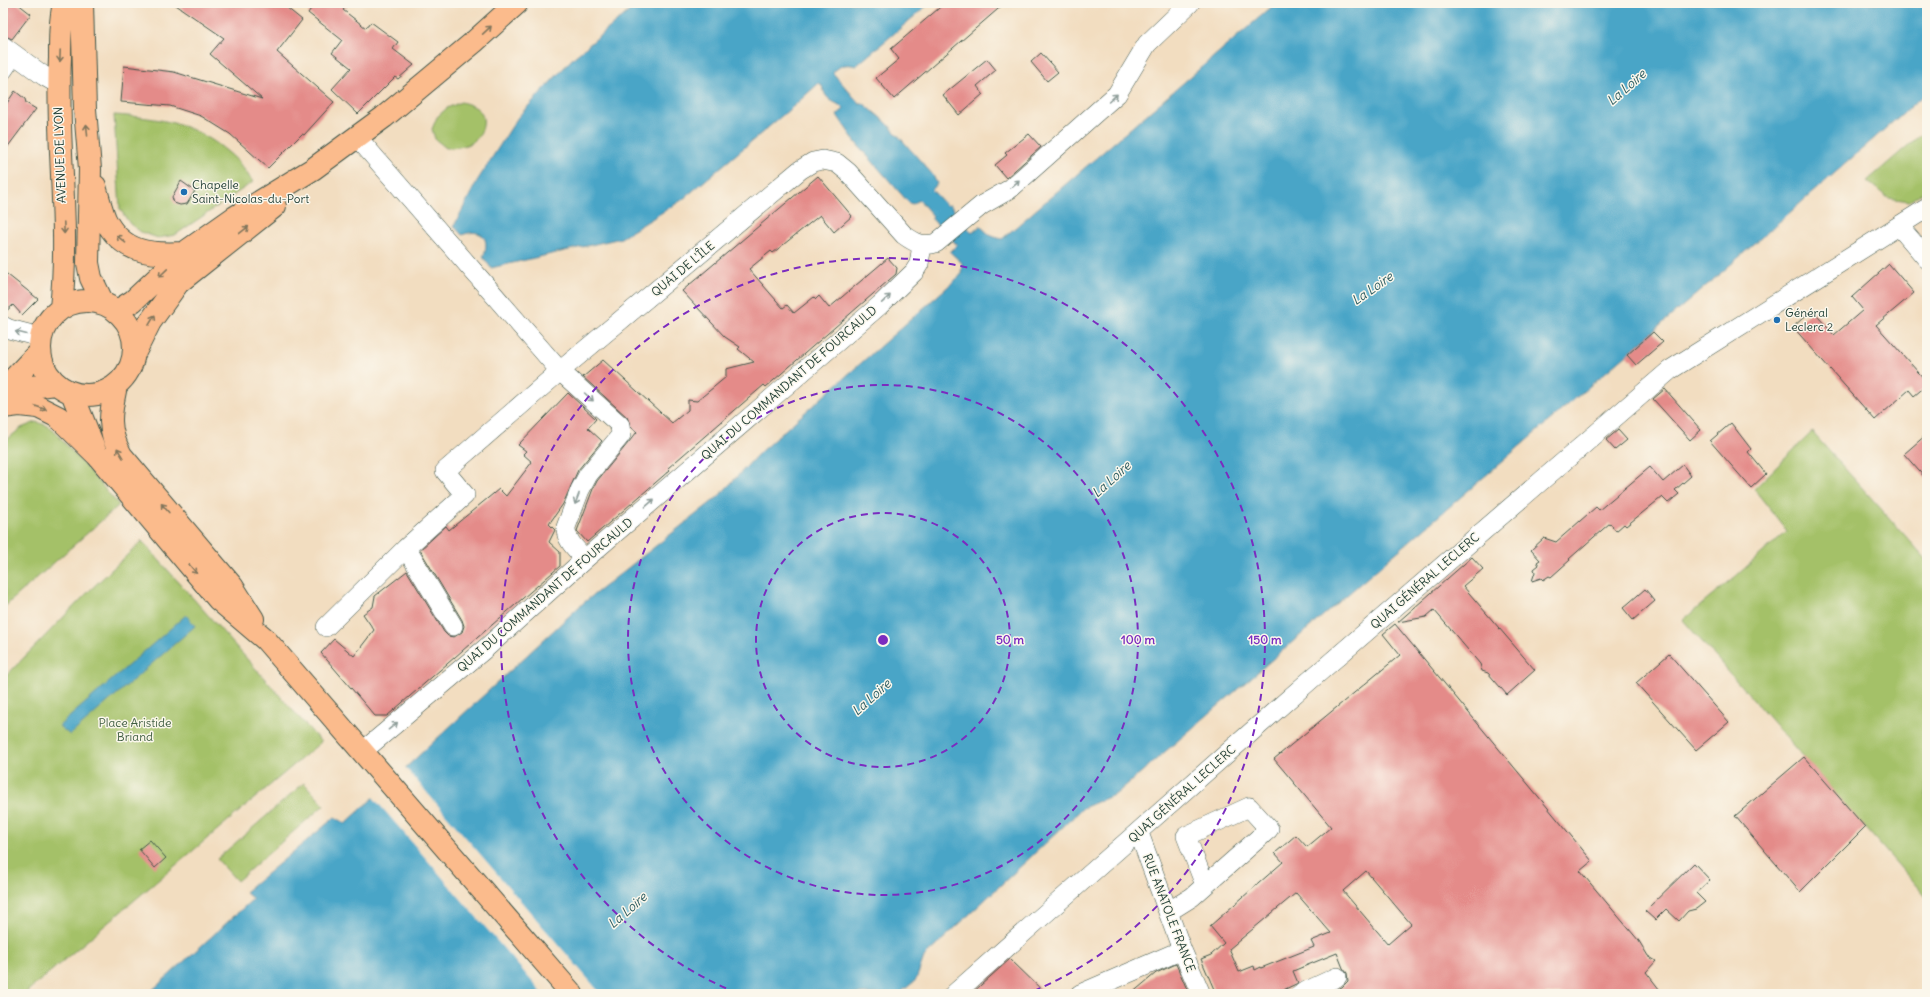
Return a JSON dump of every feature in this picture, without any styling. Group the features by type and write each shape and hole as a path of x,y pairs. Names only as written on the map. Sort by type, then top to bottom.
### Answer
{"main road":[{"name":"AVENUE DE LYON","path":"61,308 65,264 58,84 61,17 64,3"},
{"path":"82,3 85,109 90,169 88,263 91,278 110,307 125,320 131,330 134,342 134,354"},
{"path":"3,390 40,345 50,318 61,308 74,302 84,301 110,307 133,301 184,253 235,216 298,179 384,117 517,3"},
{"path":"90,169 105,218 118,236 130,246 144,253 158,255 184,253"},
{"path":"3,396 23,388 64,389 95,395 106,392 116,386 128,372 134,354 150,322 165,298 178,282 275,206 298,179"},
{"path":"40,345 45,369 64,389 97,455"},
{"path":"116,386 111,412 112,433 121,455 141,494"},
{"path":"3,407 27,405 38,407 50,412 141,494 174,533 218,599 265,639 572,994"}],"street":[{"path":"922,245 928,246 936,243 982,205 1010,189 1118,94 1147,44 1190,3"},
{"path":"3,70 8,50 58,84"},
{"path":"356,137 560,371 620,425 622,430 621,435 588,475 566,527 568,538 585,559"},
{"name":"QUAI DE L'ÎLE","path":"406,548 465,495 445,471 560,371 800,170 813,162 823,160 837,163 848,172 904,235 912,241 922,245"},
{"name":"QUAI GÉNÉRAL LECLERC","path":"954,994 1139,833 1314,677 1670,370 1927,208"},
{"path":"1899,226 1927,259"},
{"name":"QUAI DU COMMANDANT DE FOURCAULD","path":"363,751 486,648 585,559 880,305 914,272 919,264 922,245"},
{"path":"3,326 40,345"},
{"path":"326,627 406,548 453,626"},
{"name":"RUE ANATOLE FRANCE","path":"1139,833 1182,950 1201,994"},
{"path":"1168,912 1192,897 1204,885"},
{"path":"1080,994 1182,950"},
{"path":"1300,994 1337,978"}],"green space":[{"path":"461,102 472,106 481,113 483,117 482,130 478,137 471,143 459,147 446,148 435,139 432,129 437,117 447,108"},
{"path":"114,115 161,120 189,128 202,134 232,156 242,166 253,182 175,235 158,238 141,232 130,224 120,209"},
{"path":"1927,129 1927,189 1910,201 1888,198 1867,181"},
{"path":"36,422 46,425 54,431 119,505 3,608 3,443 21,428"},
{"path":"1812,432 1927,560 1927,898 1683,620 1787,531 1754,489"},
{"name":"Place Aristide Briand","path":"142,541 321,742 24,994 3,994 3,679 88,592"},
{"path":"304,783 324,805 237,881 217,859"}],"water":[{"name":"La Loire","path":"639,3 930,3 856,66 843,65 833,73 859,103 863,103 887,123 933,175 937,184 932,190 947,206 949,204 972,233 980,226 991,236 1002,239 1276,3 1927,3 1927,92 1721,273 1116,794 1083,808 924,957 916,980 899,994 148,994 253,899 245,892 335,817 345,824 582,604 718,497 760,452 961,275 962,263 950,252 957,245 931,218 933,216 919,200 913,204 909,203 856,143 837,115 844,109 827,97 819,83 682,200 621,238 491,268 483,257 486,245 483,236 475,233 462,235 454,226 477,181 518,117 573,58"},
{"path":"186,615 195,626 70,735 59,726"}],"pier":[{"path":"404,766 601,994 543,994 372,796"}],"building":[{"path":"3,3 17,3 31,14 12,39 3,35"},
{"path":"173,3 281,3 302,20 277,52 334,102 304,135 302,134 268,168 230,134 201,116 170,106 121,102 124,66 174,72 262,99 210,54 224,38"},
{"path":"315,3 349,3 343,10 366,28 371,22 398,42 393,49 414,65 398,79 395,77 358,114 332,89 351,68 332,53 342,40 308,13"},
{"path":"945,3 1005,3 894,99 876,78 899,59 891,49"},
{"path":"1041,53 1058,72 1047,81 1031,62"},
{"path":"987,59 996,70 977,86 983,94 959,115 943,95"},
{"path":"15,91 25,99 26,103 36,109 3,153 3,109"},
{"path":"1029,134 1041,147 1006,178 995,165 1007,155 1005,153"},
{"path":"818,176 852,216 834,232 820,215 773,253 771,251 749,269 783,308 787,305 794,313 814,297 816,299 819,296 829,308 888,258 897,268 896,274 766,387 764,385 668,468 670,470 587,542 577,531 593,489 597,481 637,432 631,427 627,417 583,377 603,360 672,423 688,410 688,400 697,401 726,377 726,369 754,362 738,349 740,347 725,337 682,291"},
{"name":"Chapelle Saint-Nicolas-du-Port","path":"181,181 195,191 187,204 180,205 174,203 172,197"},
{"path":"1889,264 1914,293 1876,325 1927,382 1927,385 1914,396 1909,390 1875,420 1793,327 1812,310 1834,335 1863,310 1852,297"},
{"path":"3,271 38,299 22,315 13,305 3,314"},
{"path":"1653,332 1663,342 1636,365 1627,355"},
{"path":"1665,389 1701,430 1690,440 1653,399"},
{"path":"568,393 596,419 588,428 602,441 578,470 563,504 549,524 555,530 549,542 560,552 560,566 387,716 375,716 321,653 334,639 354,656 374,630 363,614 373,607 375,596 407,571 444,632 448,636 454,637 462,632 464,626 462,620 420,550 446,526 449,530 499,489 506,496 532,462 523,454 526,451 518,445"},
{"path":"1731,423 1751,449 1748,452 1766,474 1751,488 1710,441"},
{"path":"1618,430 1627,440 1615,450 1606,440"},
{"path":"1927,434 1927,480 1904,454"},
{"path":"1683,465 1691,476 1675,490 1679,494 1668,503 1662,497 1626,526 1624,524 1616,531 1610,523 1551,577 1549,576 1543,580 1541,578 1532,581 1535,572 1534,569 1539,565 1537,562 1540,560 1531,550 1544,538 1556,542 1596,507 1599,510 1650,467 1663,482"},
{"path":"1472,557 1483,569 1463,586 1535,670 1507,695 1488,673 1482,671 1480,664 1434,610 1426,617 1398,622"},
{"path":"1645,589 1655,601 1633,620 1623,608"},
{"path":"1395,624 1592,861 1580,871 1639,941 1648,956 1656,961 1646,972 1663,994 1326,994 1342,987 1348,981 1347,973 1343,968 1337,953 1293,971 1298,983 1275,994 1216,994 1201,959 1211,955 1224,943 1210,926 1283,862 1275,853 1296,835 1307,847 1331,827 1274,759 1400,655 1383,634","holes":["1366,871 1411,924 1388,944 1343,891","1296,893 1331,933 1311,941 1314,947 1261,968 1255,970 1254,966 1239,972 1229,949"]},
{"path":"1669,654 1729,722 1696,750 1636,683"},
{"path":"1804,757 1865,827 1800,892 1735,816"},
{"path":"150,840 166,858 155,868 139,849"},
{"path":"1694,863 1710,880 1696,893 1705,902 1696,909 1688,911 1679,921 1666,909 1655,920 1645,911"},
{"path":"1010,959 1046,994 971,994"},
{"path":"1176,964 1189,994 1178,991 1174,994 1131,994 1156,973"}],"place":[{"name":"Chapelle Saint-Nicolas-du-Port","path":"184,192"},
{"name":"Général Leclerc 2","path":"1777,320"}]}
